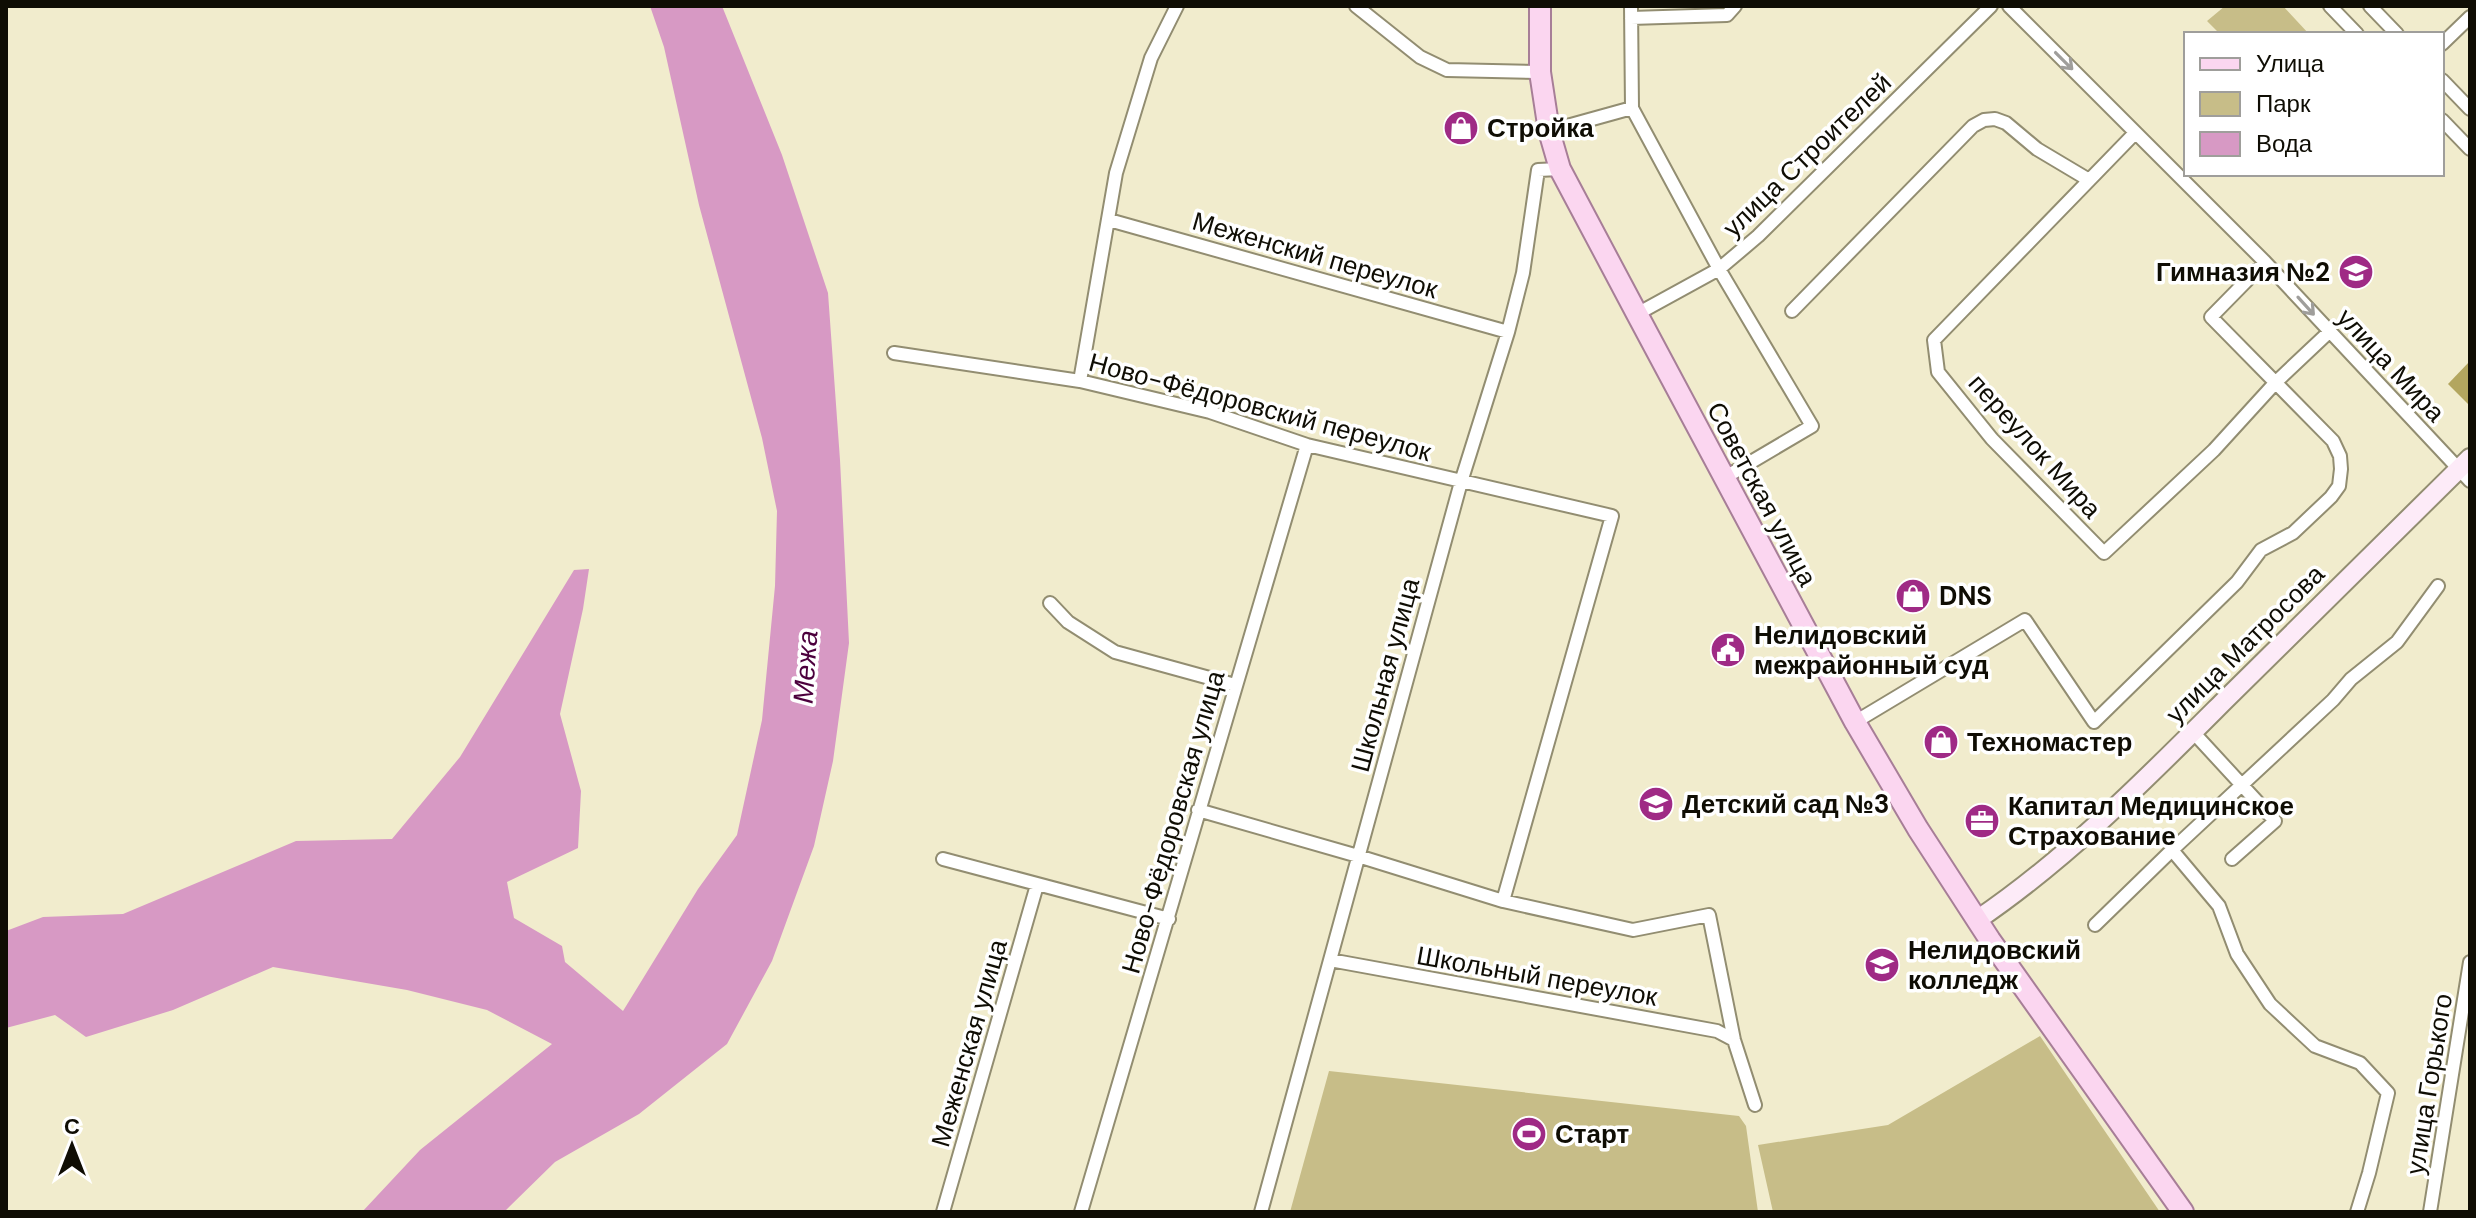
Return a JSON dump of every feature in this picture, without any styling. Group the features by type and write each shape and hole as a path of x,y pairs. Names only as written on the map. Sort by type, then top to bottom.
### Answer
{"main road":[{"name":"Советская улица","path":"1540,6 1540,72 1549,131 1560,169 1724,478 1855,722 1918,829 1977,920 2183,1212"},
{"name":"улица Матросова","path":"1977,920 2089,831 2466,470"}],"street":[{"path":"1080,381 1116,173 1151,58 1177,6"},
{"path":"1356,6 1420,57 1447,70 1540,72"},
{"path":"1724,478 1812,426 1719,269 1632,108 1631,12 1727,15 1735,6"},
{"name":"улица Строителей","path":"1637,314 1719,269 1758,236 1991,6"},
{"name":"улица Мира","path":"2009,6 2265,262 2329,332 2466,470"},
{"path":"2330,6 2355,32"},
{"path":"2370,6 2395,32"},
{"path":"2444,42 2470,17"},
{"path":"2444,82 2470,109"},
{"path":"1549,131 1632,108"},
{"path":"1792,311 1973,126 1984,120 1995,119 2006,123 2037,149 2089,180"},
{"path":"2444,122 2470,149"},
{"name":"переулок Мира","path":"2135,133 1934,340 1938,372 1992,439 2104,553 2214,450 2276,382 2329,332"},
{"name":"Школьная улица","path":"1261,1212 1461,482 1508,332 1523,273 1538,170 1560,169"},
{"name":"Меженский переулок","path":"1109,220 1508,332"},
{"path":"1855,722 2025,620 2094,722 2237,582 2261,550 2293,533 2339,486 2340,456 2333,441 2211,317 2265,262"},
{"name":"Ново-Фёдоровский переулок","path":"894,353 1080,381 1210,412 1307,445 1612,516 1503,901"},
{"name":"Ново-Фёдоровская улица","path":"1081,1212 1307,445"},
{"path":"2095,925 2333,700 2351,679 2397,642 2438,586"},
{"path":"1050,603 1068,622 1115,652 1235,685"},
{"path":"2193,732 2275,821 2232,859"},
{"path":"1198,810 1503,901 1633,930 1709,915 1734,1040 1755,1105"},
{"path":"2172,850 2219,906 2237,954 2270,1004 2315,1046 2360,1063 2388,1093 2357,1212"},
{"path":"943,859 1169,919"},
{"name":"Меженская улица","path":"943,1212 1037,885"},
{"name":"Школьный переулок","path":"1330,960 1717,1031 1734,1040"},
{"name":"улица Горького","path":"2430,1212 2470,962"}],"green space":[{"path":"2225,6 2283,6 2307,32 2218,32 2207,21"},
{"path":"2040,1036 2160,1212 1773,1212 1758,1145 1888,1125"},
{"name":"Старт","path":"1329,1071 1739,1116 1746,1126 1758,1212 1290,1212"}],"shaded area":[{"path":"2470,361 2470,402 2468,404 2448,384"}],"water":[{"name":"Межа","path":"650,6 722,6 782,155 828,293 849,643 833,761 814,846 772,961 727,1044 639,1114 555,1162 504,1212 362,1212 420,1150 552,1044 487,1010 407,990 273,967 173,1010 86,1037 55,1015 6,1028 6,931 43,917 123,914 296,841 392,839 460,757 574,570 589,569 560,714 581,791 578,848 507,882 514,918 562,946 565,962 623,1011 698,889 737,835 762,720 775,586 777,511 762,438 699,205 664,47"}],"place":[{"name":"Стройка","path":"1461,128"},
{"name":"Гимназия №2","path":"2356,272"},
{"name":"DNS","path":"1913,596"},
{"name":"Нелидовский межрайонный суд","path":"1728,650"},
{"name":"Техномастер","path":"1941,742"},
{"name":"Детский сад №3","path":"1656,804"},
{"name":"Капитал Медицинское Страхование","path":"1982,821"},
{"name":"Нелидовский колледж","path":"1882,965"},
{"name":"Старт","path":"1529,1134"}]}
